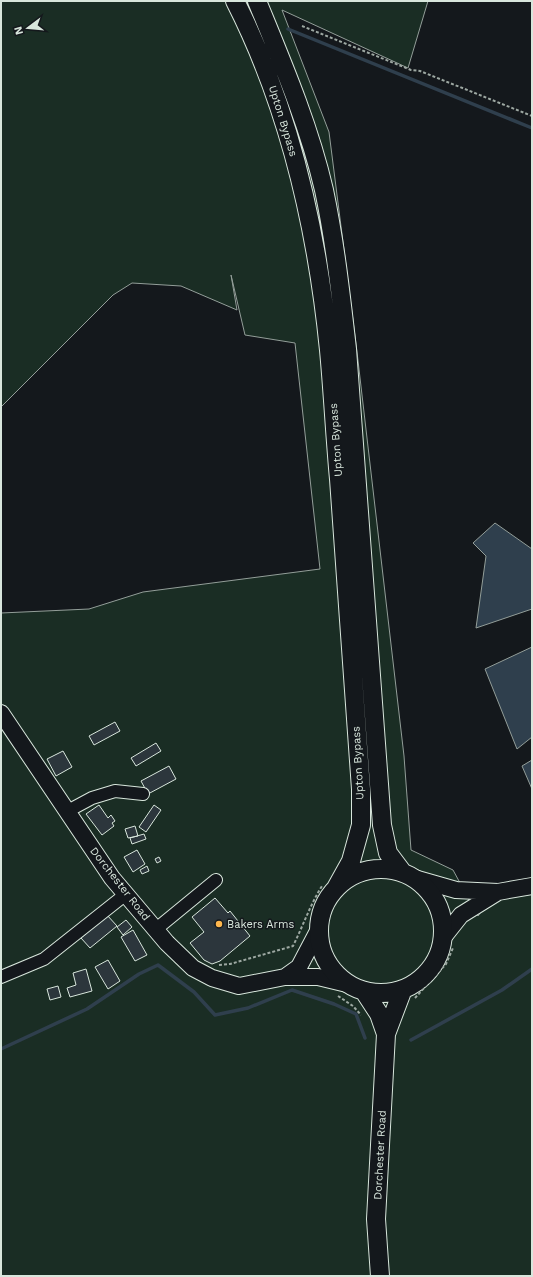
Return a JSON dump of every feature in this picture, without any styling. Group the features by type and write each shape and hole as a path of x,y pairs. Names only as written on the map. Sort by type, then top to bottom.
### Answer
{"highway":[{"name":"Upton Bypass","path":"235,1 272,85 289,135 302,186 318,270 329,349 361,796 361,825 351,861 331,884"},
{"name":"Upton Bypass","path":"257,1 282,61 304,124 325,197 339,280 347,349 382,825 388,853 409,875"},
{"path":"374,869 389,869 409,875 427,888 442,919 448,943 438,955 430,969 418,981 409,994 364,991 347,984 332,970 322,952 318,932 320,916 331,884 360,872 374,869"},
{"name":"Dorchester Road","path":"364,991 379,1014 386,1034 376,1219 380,1276"},
{"name":"Dorchester Road","path":"386,1034 409,994"}],"main road":[{"name":"Dorchester Road","path":"1,713 66,812 112,878 156,930 193,968 212,978 239,986 285,978 318,977 347,984"},
{"path":"409,875 456,890 498,892 532,886"},
{"path":"448,943 461,915 498,892"},
{"name":"Dorchester Road","path":"285,978 299,968 318,932"}],"lane":[{"path":"66,812 92,798 115,791 143,794"},
{"path":"156,930 216,880"},
{"path":"1,977 44,959 126,894"}],"path":[{"path":"302,26 411,70 420,71 532,116"},
{"path":"214,966 230,964 293,946 305,922 311,903 331,884"},
{"path":"409,994 446,964 448,943"}],"green space":[{"path":"1,1 428,1 408,68 282,10 329,132 357,352 404,756 411,850 453,870 478,916 487,904 502,899 532,894 532,1276 1,1276 1,613 89,609 143,592 320,569 295,343 245,335 231,275 237,310 181,286 132,283 113,295 1,407"}],"water":[{"path":"495,523 532,549 532,609 476,628 486,556 473,543"},
{"path":"532,647 532,737 517,749 485,669"},
{"path":"532,760 532,789 522,766"}],"building":[{"path":"115,722 120,731 94,745 89,736"},
{"path":"156,743 161,751 136,766 131,758"},
{"path":"63,751 72,767 56,776 47,759"},
{"path":"169,766 176,779 148,794 141,781"},
{"path":"99,805 108,818 111,815 115,821 112,823 114,826 102,835 86,814"},
{"path":"154,805 161,810 146,832 139,827"},
{"path":"135,826 138,836 128,838 125,829"},
{"path":"144,834 146,839 132,844 130,838"},
{"path":"137,850 145,864 133,872 124,857"},
{"path":"159,857 161,861 157,863 155,859"},
{"path":"147,866 149,871 142,874 140,870"},
{"name":"Bakers Arms","path":"215,898 228,913 230,911 250,936 220,961 212,964 204,960 190,943 204,932 192,917"},
{"path":"107,915 117,926 90,948 81,938"},
{"path":"126,920 132,927 123,935 117,927"},
{"path":"133,930 147,955 135,961 121,937"},
{"path":"108,960 120,981 108,989 95,967"},
{"path":"86,969 92,991 70,997 67,988 76,985 73,973"},
{"path":"58,986 61,997 50,1000 47,989"}],"waterway":[{"path":"288,29 532,128"},
{"path":"1,1049 87,1009 139,974 158,965 194,992 215,1015 248,1008 292,990 334,1004 356,1014 365,1038"},
{"path":"411,1040 502,990 532,969"}],"place":[{"name":"Bakers Arms","path":"219,924"}]}
